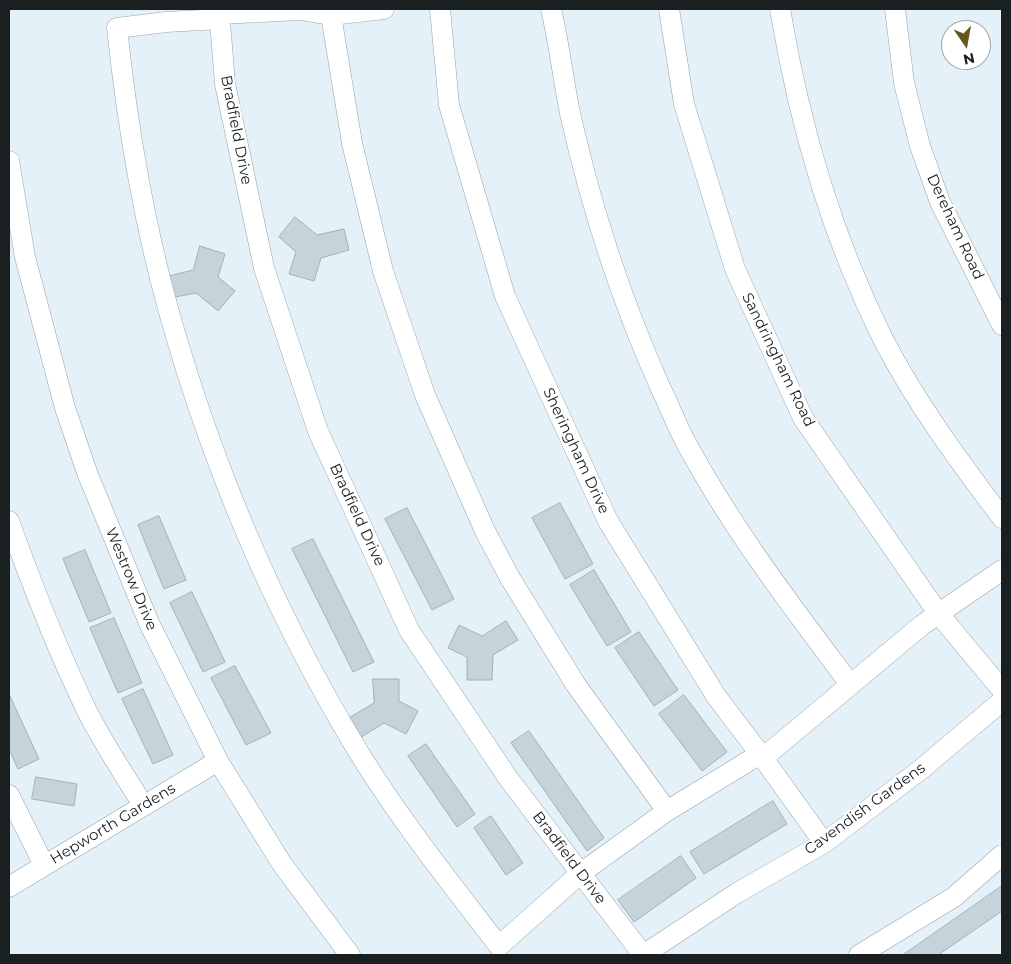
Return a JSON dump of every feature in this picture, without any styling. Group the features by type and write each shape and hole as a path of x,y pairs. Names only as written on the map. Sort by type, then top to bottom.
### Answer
{"street":[{"path":"384,9 331,15 300,10 220,14 117,28 124,89 146,213 168,310 223,476 270,586 346,732 388,797 450,883 499,946 581,873 667,811 762,756 938,613 1002,570"},
{"name":"Sheringham Drive","path":"440,9 449,105 505,296 608,521 716,696 762,756 824,843"},
{"path":"551,9 570,112 590,196 627,307 653,369 683,436 719,500 760,563 850,684"},
{"name":"Sandringham Road","path":"669,9 684,104 735,270 803,418 938,613 1002,690"},
{"path":"780,9 790,66 821,184 850,268 884,340 926,412 1002,518"},
{"name":"Dereham Road","path":"895,9 904,83 920,146 940,202 1002,325"},
{"name":"Bradfield Drive","path":"220,14 225,84 264,268 318,431 409,630 508,778 643,955"},
{"path":"331,15 352,143 383,271 425,395 485,531 510,578 576,685 667,811"},
{"name":"Westrow Drive","path":"9,161 25,257 65,408 82,458 149,623 218,761 282,864 350,955"},
{"path":"9,521 22,560 87,711 143,805"},
{"name":"Cavendish Gardens","path":"643,955 737,893 824,843 918,771 1002,701"},
{"name":"Hepworth Gardens","path":"9,888 218,761"},
{"path":"9,795 44,865"},
{"path":"858,955 954,896 1002,855"}],"building":[{"path":"295,217 317,235 344,229 349,250 321,258 314,281 289,274 296,252 279,237"},
{"path":"200,246 225,254 218,277 235,291 218,311 196,293 170,298 165,277 193,270"},
{"path":"560,503 593,564 565,579 532,518"},
{"path":"407,508 454,599 432,610 385,519"},
{"path":"159,516 186,580 164,589 138,525"},
{"path":"313,539 374,662 353,672 292,549"},
{"path":"85,550 111,613 89,622 63,559"},
{"path":"594,570 631,632 607,646 570,585"},
{"path":"192,592 225,662 203,672 170,603"},
{"path":"114,618 142,683 118,693 90,628"},
{"path":"506,621 518,640 493,655 492,680 467,680 467,657 448,648 459,625 482,636"},
{"path":"639,632 678,690 654,706 615,648"},
{"path":"235,666 271,733 246,745 211,678"},
{"path":"373,679 399,679 399,701 418,711 406,734 384,723 358,739 347,719 374,703"},
{"path":"143,689 173,755 153,764 122,699"},
{"path":"9,694 39,759 18,769 9,749"},
{"path":"684,695 727,752 702,771 659,714"},
{"path":"529,731 604,838 587,851 511,743"},
{"path":"426,744 475,814 457,827 408,756"},
{"path":"36,777 77,784 74,806 32,799"},
{"path":"773,801 787,824 704,874 690,852"},
{"path":"491,816 523,863 506,875 474,828"},
{"path":"681,856 696,878 634,922 618,900"},
{"path":"1002,886 1002,911 938,955 903,955"}]}
